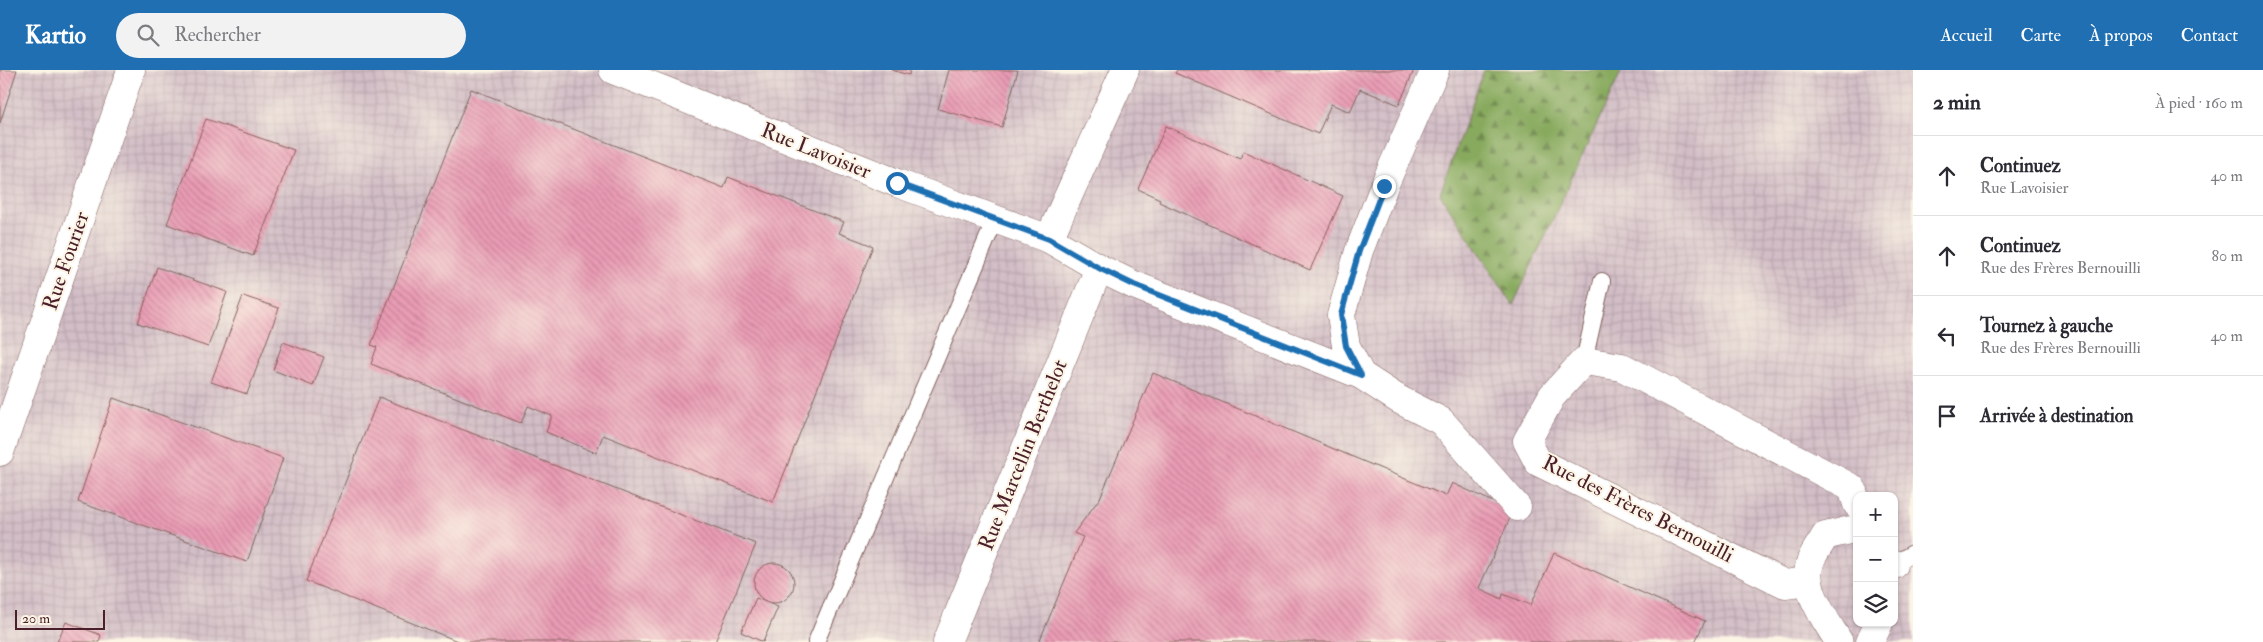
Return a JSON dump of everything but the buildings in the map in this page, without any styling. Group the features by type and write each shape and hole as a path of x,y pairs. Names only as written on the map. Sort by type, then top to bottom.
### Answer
{"street":[{"name":"Rue Fourier","path":"0,452 131,70"},
{"name":"Rue Lavoisier","path":"613,70 995,220 1049,239"},
{"path":"1125,70 1049,239 1099,268 1134,285 1361,375 1398,399 1441,421 1517,507"},
{"path":"1361,375 1346,346 1341,315 1359,251 1384,186 1436,70"},
{"name":"Rue Marcellin Berthelot","path":"947,642 1099,268"},
{"path":"1584,361 1622,367 1852,488 1853,492"},
{"name":"Rue des Frères Bernouilli","path":"1584,361 1552,396 1527,441 1538,462 1785,584 1808,581"},
{"path":"1839,642 1822,614 1808,581 1810,560 1825,536 1853,530"},
{"path":"1870,642 1877,627"}],"lane":[{"path":"816,642 995,220"},
{"path":"1584,361 1602,281"},
{"path":"1898,562 1913,553"}],"shaded area":[{"path":"0,70 1484,70 1440,194 1513,305 1622,70 1913,70 1913,642 0,642"}],"green space":[{"path":"1484,70 1622,70 1513,305 1440,194"}],"route":[{"path":"897,183 1049,239 1099,268 1134,285 1361,375 1346,346 1341,315 1359,251 1384,186"}]}
